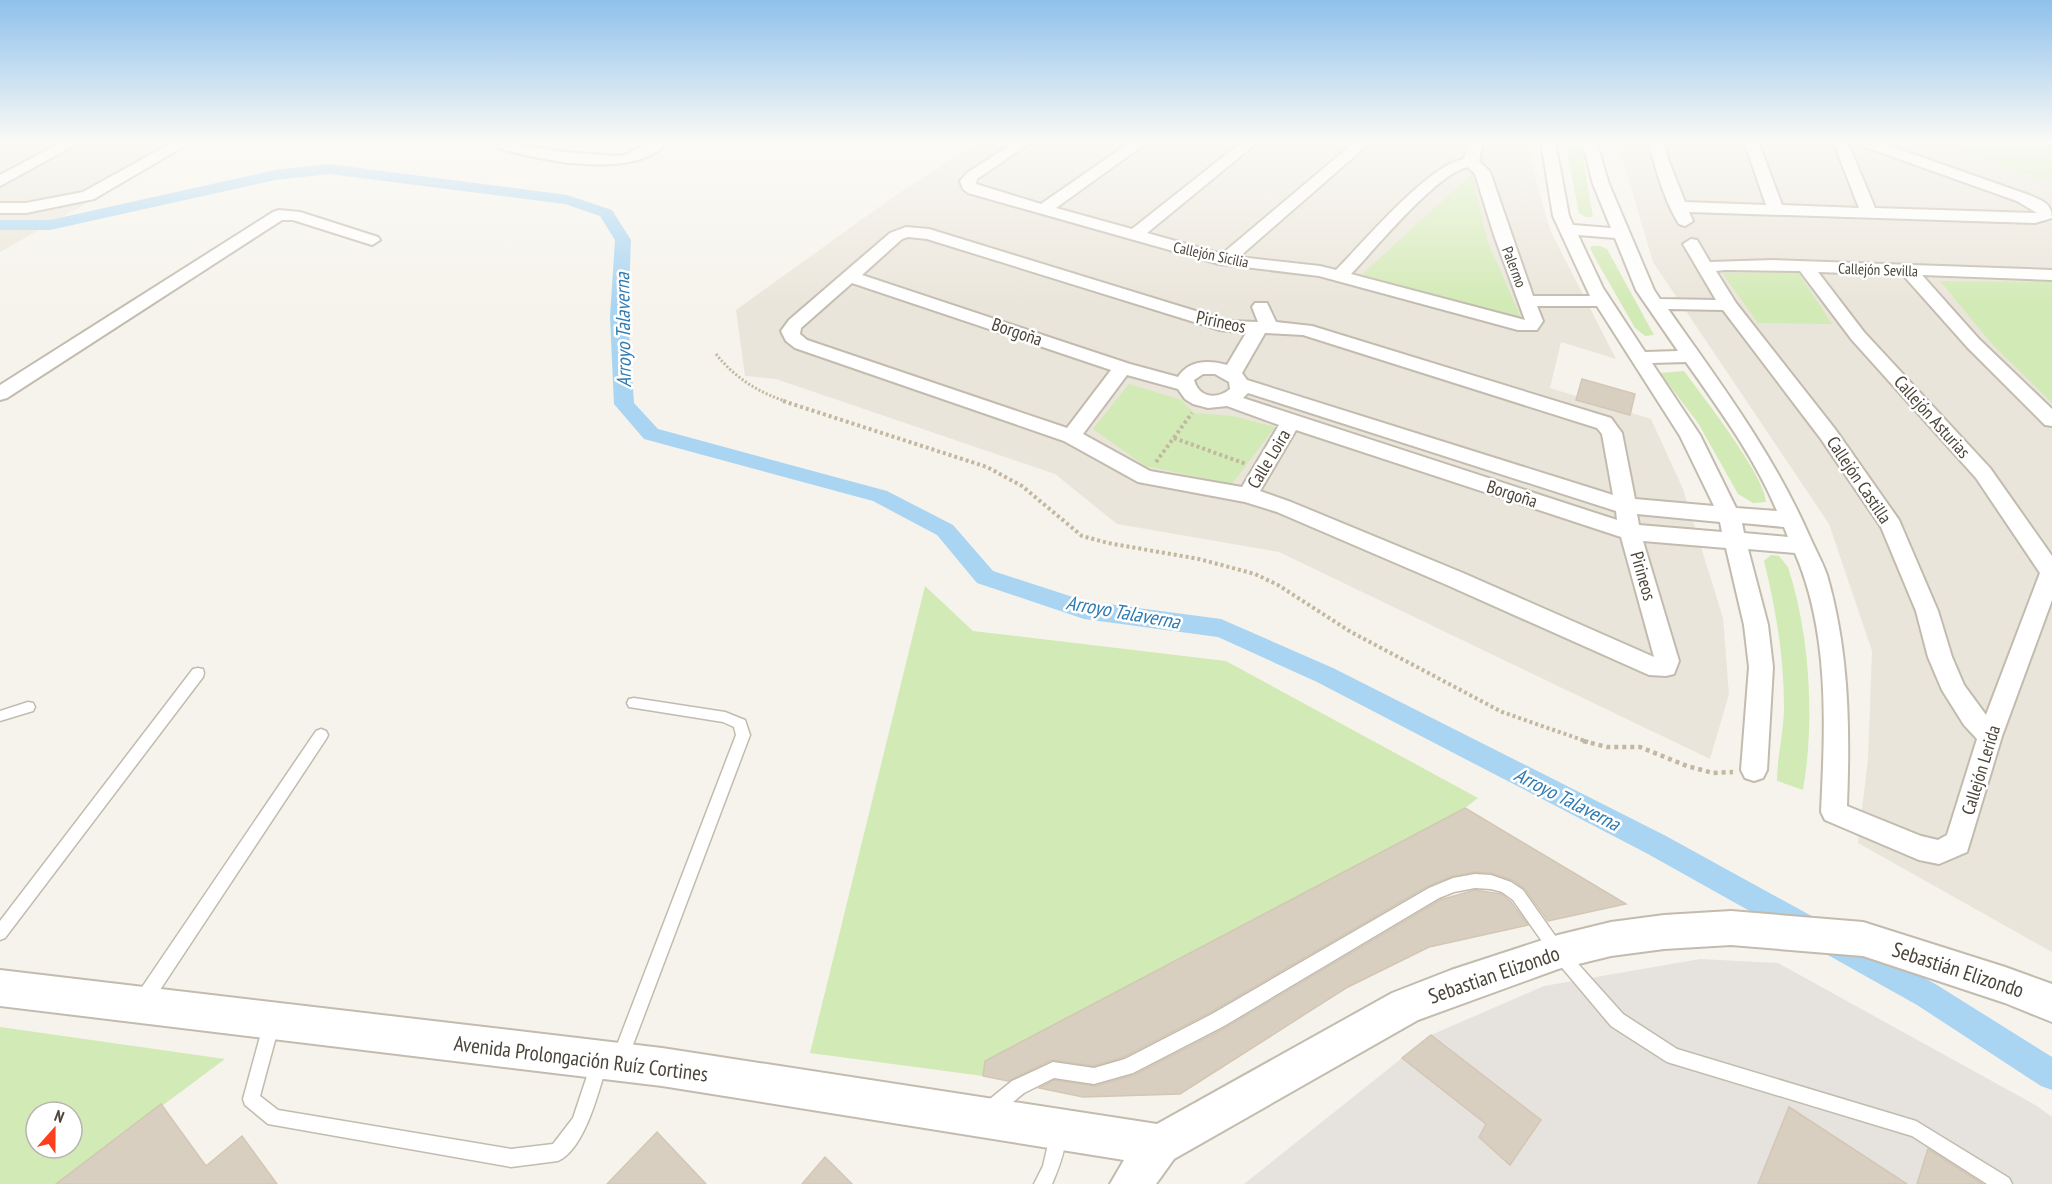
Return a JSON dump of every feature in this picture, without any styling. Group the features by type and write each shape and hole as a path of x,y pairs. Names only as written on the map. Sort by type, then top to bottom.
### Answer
{"street":[{"path":"0,208 26,208 87,196"},
{"name":"Callejón Sicilia","path":"995,196 1225,261 1296,267 1340,276 1518,325 1531,326"},
{"path":"1042,210 1062,196"},
{"path":"1133,236 1183,196"},
{"path":"1225,261 1301,196"},
{"path":"1340,276 1418,196"},
{"name":"Palermo","path":"1490,196 1534,321 1531,326"},
{"path":"1558,196 1566,229 1597,295 1690,435 1729,515 1737,540 1756,625 1761,667 1758,728 1753,755 1754,770"},
{"path":"1606,196 1620,234 1650,297 1734,417 1780,493 1803,546"},
{"path":"1675,196 1682,214 1776,210 2036,218 2046,215 2042,207 2018,196"},
{"path":"1771,196 1776,210"},
{"path":"1862,196 1869,213"},
{"path":"0,394 279,215 294,215 372,240"},
{"path":"1566,229 1620,234"},
{"name":"Pirineos","path":"915,232 1226,326 1242,329 1292,327 1306,330 1599,420 1608,426 1612,433 1630,532 1667,661 1666,667 1637,661 1284,507 1247,495 1146,477 1071,436 801,344 792,338 790,332 795,324 849,276 896,236 915,232"},
{"name":"Callejón Castilla","path":"1691,244 1724,298 1828,434 1891,525 1927,611 1940,657 1954,690 1973,718 1990,736"},
{"path":"1249,264 1256,282"},
{"name":"Callejón Sevilla","path":"1705,268 1725,265 2052,275"},
{"name":"Callejón Asturias","path":"1806,267 1858,336 1983,473 2052,571"},
{"path":"1909,271 1973,343 2052,420"},
{"name":"Borgoña","path":"849,276 1123,368 1185,386"},
{"path":"1524,295 1597,295"},
{"path":"1650,297 1724,298"},
{"path":"1234,386 1216,368 1200,369 1188,375 1185,386 1194,396 1202,400 1221,402 1234,386 1263,328 1261,307"},
{"path":"1638,358 1690,356"},
{"path":"1071,436 1123,368"},
{"name":"Borgoña","path":"1234,386 1291,422 1630,532 1803,546"},
{"name":"Borgoña","path":"1234,386 1625,506 1791,520"},
{"name":"Calle Loira","path":"1247,495 1291,422"},
{"name":"Callejón Lerida","path":"1803,546 1815,573 1831,645 1838,738 1834,812 1919,848 1939,852 1949,850 1958,843 1990,736 2052,571"},
{"name":"Sebastian Elizondo","path":"1160,1145 1406,1006 1451,988 1558,952 1611,939 1664,932 1731,928 1863,939"},
{"name":"Sebastián Elizondo","path":"1863,939 2005,985 2052,1003"},
{"name":"Avenida Prolongación Ruíz Cortines","path":"0,988 609,1061 1160,1145"},
{"path":"1131,1184 1160,1145"}],"lane":[{"path":"0,933 198,673"},
{"path":"273,1021 251,1099 274,1118 511,1158 558,1152 580,1123 609,1061 743,735 740,724 725,717 634,703"},
{"path":"0,716 28,707"},
{"path":"140,1005 321,735"},
{"path":"981,1118 1010,1093 1044,1073 1053,1070 1094,1076 1127,1067 1218,1020 1434,893 1453,885 1475,881 1491,882 1506,887 1518,895 1558,952 1617,1020 1673,1056 1916,1129 2003,1184"},
{"path":"1043,1184 1051,1167 1059,1129"}],"path":[{"path":"716,354 728,370 750,388 997,472 1022,486 1082,536 1108,543 1199,559 1255,574 1278,585 1351,633 1502,712 1575,739 1607,747 1640,747 1713,774 1754,770"},
{"path":"1146,477 1202,400"},
{"path":"1174,438 1262,470"}],"shaded area":[{"path":"0,196 99,196 0,252"},
{"path":"1541,196 1550,230 1616,359 1561,342 1550,388 1651,419 1683,489 1723,618 1729,694 1710,759 1279,552 1117,524 1055,474 776,379 745,376 736,310 893,197"},
{"path":"1633,196 2052,196 2052,952 1858,843 1868,759 1872,651 1829,524 1653,262"},
{"path":"1700,959 1778,963 2037,1106 2052,1117 2052,1184 1244,1184 1431,1035 1544,986"}],"green space":[{"path":"1448,196 1477,196 1487,240 1522,320 1362,274"},
{"path":"1576,196 1589,196 1593,217 1586,217 1579,213"},
{"path":"1592,246 1607,249 1654,335 1645,336 1635,328 1595,258 1590,248"},
{"path":"1798,272 1832,324 1758,323 1722,273"},
{"path":"1940,281 2052,282 2052,403 1992,344"},
{"path":"1684,371 1745,456 1756,474 1766,502 1753,503 1738,494 1698,423 1660,373"},
{"path":"1129,384 1179,399 1195,413 1233,416 1275,427 1232,484 1145,466 1093,429"},
{"path":"1771,555 1779,556 1788,567 1806,649 1809,735 1803,790 1777,781 1784,716 1784,688 1778,634 1764,561"},
{"path":"925,586 973,631 1226,661 1478,798 1465,808 985,1061 983,1076 810,1053"},
{"path":"0,1027 225,1059 57,1184 0,1184"}],"building":[{"path":"1582,379 1635,394 1630,415 1576,400"},
{"path":"1465,808 1626,904 1548,921 1525,889 1512,880 1491,873 1475,872 1453,876 1428,886 1211,1012 1124,1057 1094,1066 1052,1060 1008,1081 983,1076 985,1061"},
{"path":"1475,890 1501,894 1511,902 1528,925 1429,947 1346,988 1180,1094 1083,1097 1039,1088 1054,1080 1095,1086 1134,1075 1225,1028 1440,900"},
{"path":"1431,1035 1541,1120 1510,1165 1479,1137 1486,1124 1402,1058"},
{"path":"161,1104 206,1166 242,1136 277,1184 56,1184"},
{"path":"1789,1107 1907,1184 1758,1184"},
{"path":"657,1132 706,1184 607,1184"},
{"path":"1928,1149 1981,1183 1983,1184 1917,1184"},
{"path":"825,1157 852,1184 802,1184"}],"waterway":[{"name":"Arroyo Talaverna","path":"0,225 50,225 179,196"},
{"name":"Arroyo Talaverna","path":"538,196 567,200 606,213 623,240 619,317 624,404 651,434 880,496 945,530 985,577 1084,610 1221,628 1325,675 1657,845 1927,995 2052,1075"}]}
